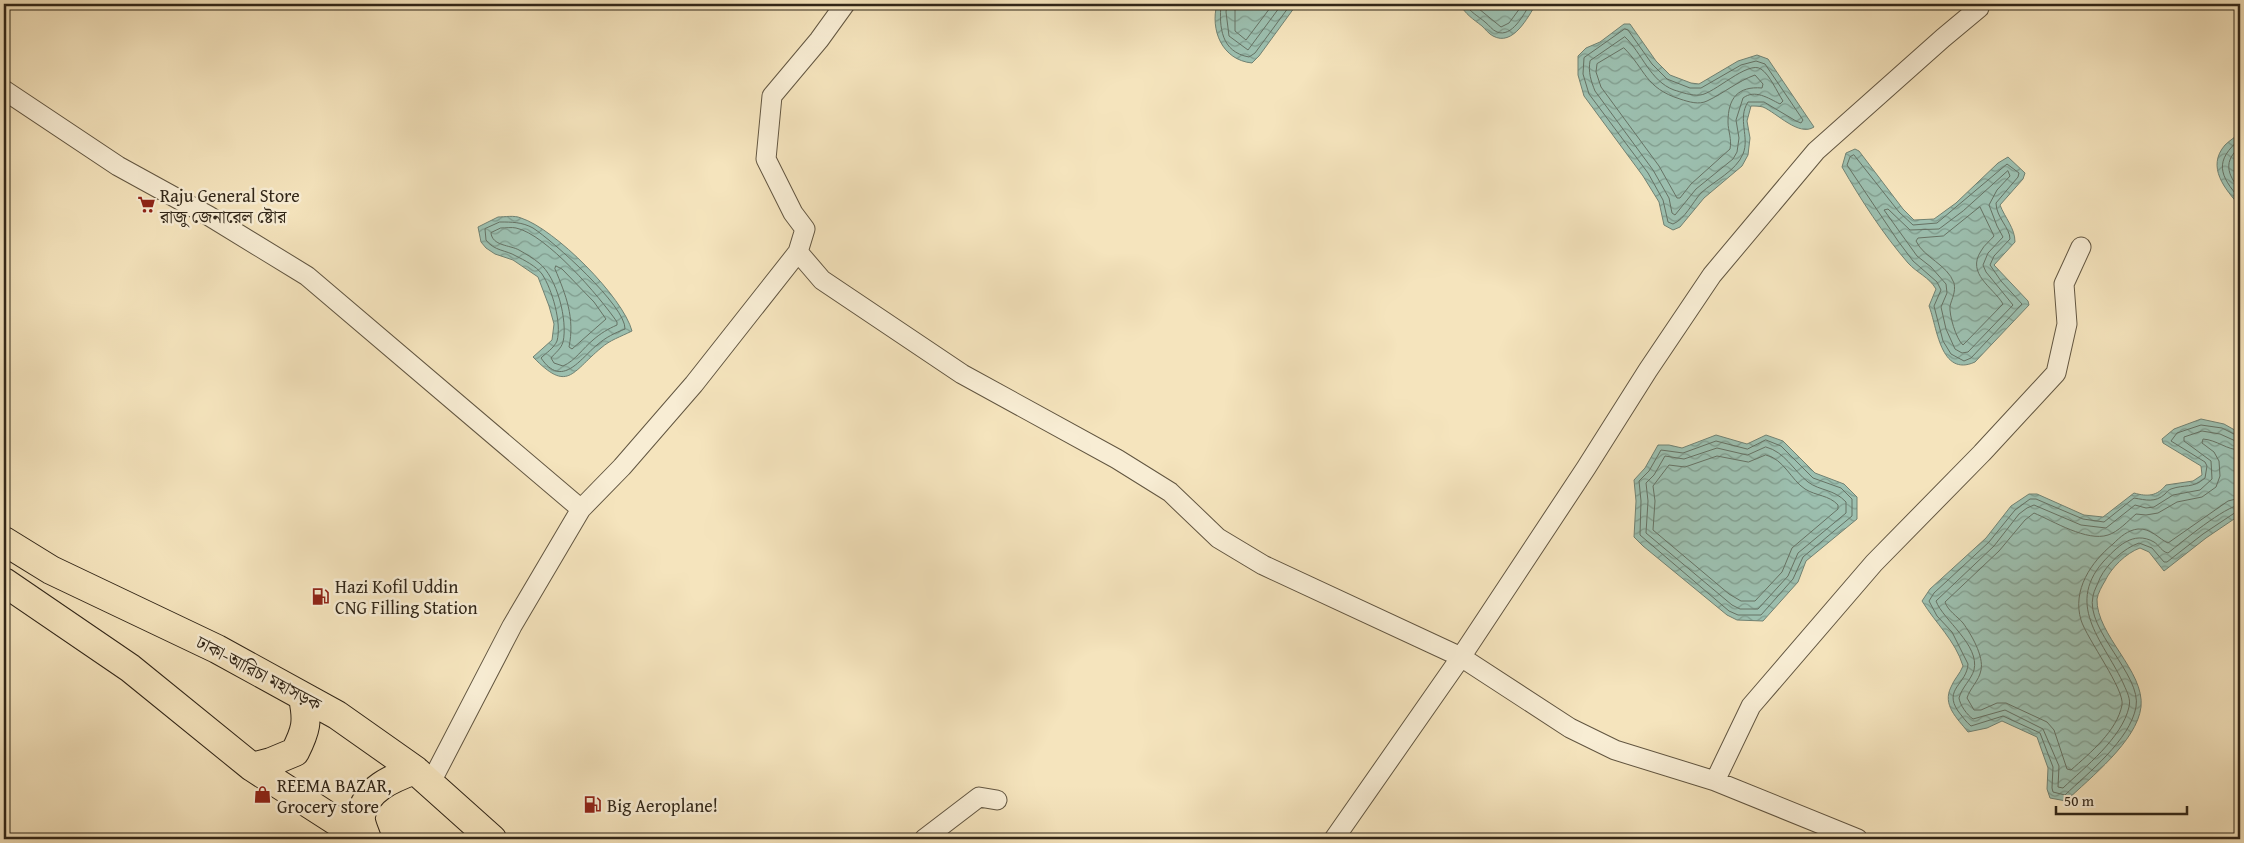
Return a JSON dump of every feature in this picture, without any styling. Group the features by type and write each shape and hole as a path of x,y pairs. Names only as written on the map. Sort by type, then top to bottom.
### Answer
{"highway":[{"name":"ঢাকা-আরিচা মহাসড়ক","path":"4,541 51,570 217,649 337,715 423,777 492,839"},
{"path":"4,582 130,668 252,767 366,839"},
{"path":"252,767 271,762 295,752 305,732 307,716 303,698"},
{"path":"366,839 361,817 368,800 383,782 423,777"}],"street":[{"path":"423,777 581,509 622,467 694,384 798,252 805,229 793,213 766,159 772,96 819,40 845,4"},
{"path":"1334,839 1461,658 1712,275 1816,151 1979,8 1978,4"},
{"path":"4,90 118,166 209,216 307,276 581,509"},
{"path":"1715,781 1751,706 1874,563 2056,373 2067,324 2064,284 2081,247"},
{"path":"798,252 822,280 962,374 1117,459 1170,492 1218,538 1263,564 1461,658 1570,728 1615,750 1715,781 1858,839"},
{"path":"924,839 979,797 998,800"}],"water":[{"path":"1217,4 1297,4 1252,63 1242,61 1233,56 1221,42 1215,24"},
{"path":"1460,4 1536,4 1519,29 1507,37 1500,38 1490,34 1467,14"},
{"path":"1624,24 1630,24 1656,61 1670,75 1691,83 1699,84 1738,61 1757,55 1768,59 1814,127 1802,129 1795,127 1763,107 1751,106 1747,121 1750,138 1748,155 1742,166 1704,198 1680,227 1673,230 1664,225 1659,202 1643,176 1584,96 1578,75 1578,56 1586,48 1600,42"},
{"path":"2240,132 2240,206 2224,185 2217,169 2217,161 2225,145"},
{"path":"1855,149 1859,151 1903,209 1914,220 1934,219 1956,203 1998,163 2008,157 2025,173 2023,179 2000,205 2012,228 2015,242 1994,265 2028,301 2029,305 1975,362 1963,365 1954,363 1947,357 1938,337 1929,306 1936,289 1930,281 1908,263 1890,240 1842,167 1846,153"},
{"path":"512,216 521,218 535,225 569,250 602,283 616,301 632,331 604,345 576,371 569,375 562,377 545,368 533,357 552,340 554,324 538,277 513,260 495,254 481,242 478,227 498,217"},
{"path":"2201,419 2224,424 2240,433 2240,515 2206,538 2164,571 2149,552 2140,548 2124,557 2108,576 2097,599 2099,612 2104,626 2136,680 2141,707 2138,720 2122,746 2066,801 2050,798 2047,789 2048,768 2037,737 2002,721 1987,728 1968,732 1955,716 1948,700 1952,684 1963,666 1950,640 1922,601 1930,589 1986,538 2011,506 2029,494 2037,494 2084,515 2103,517 2134,493 2152,495 2166,485 2193,481 2202,475 2201,466 2163,443 2162,439 2174,429"},
{"path":"1716,435 1747,444 1766,435 1783,441 1815,473 1844,484 1857,497 1857,519 1806,561 1798,582 1763,621 1737,620 1727,615 1634,537 1636,501 1634,480 1645,468 1658,445 1682,448"}],"place":[{"name":"Raju General Store রাজু জেনারেল ষ্টোর","path":"146,205"},
{"name":"Hazi Kofil Uddin CNG Filling Station","path":"321,596"},
{"name":"REEMA BAZAR, Grocery store","path":"263,795"},
{"name":"Big Aeroplane!","path":"593,805"}]}
